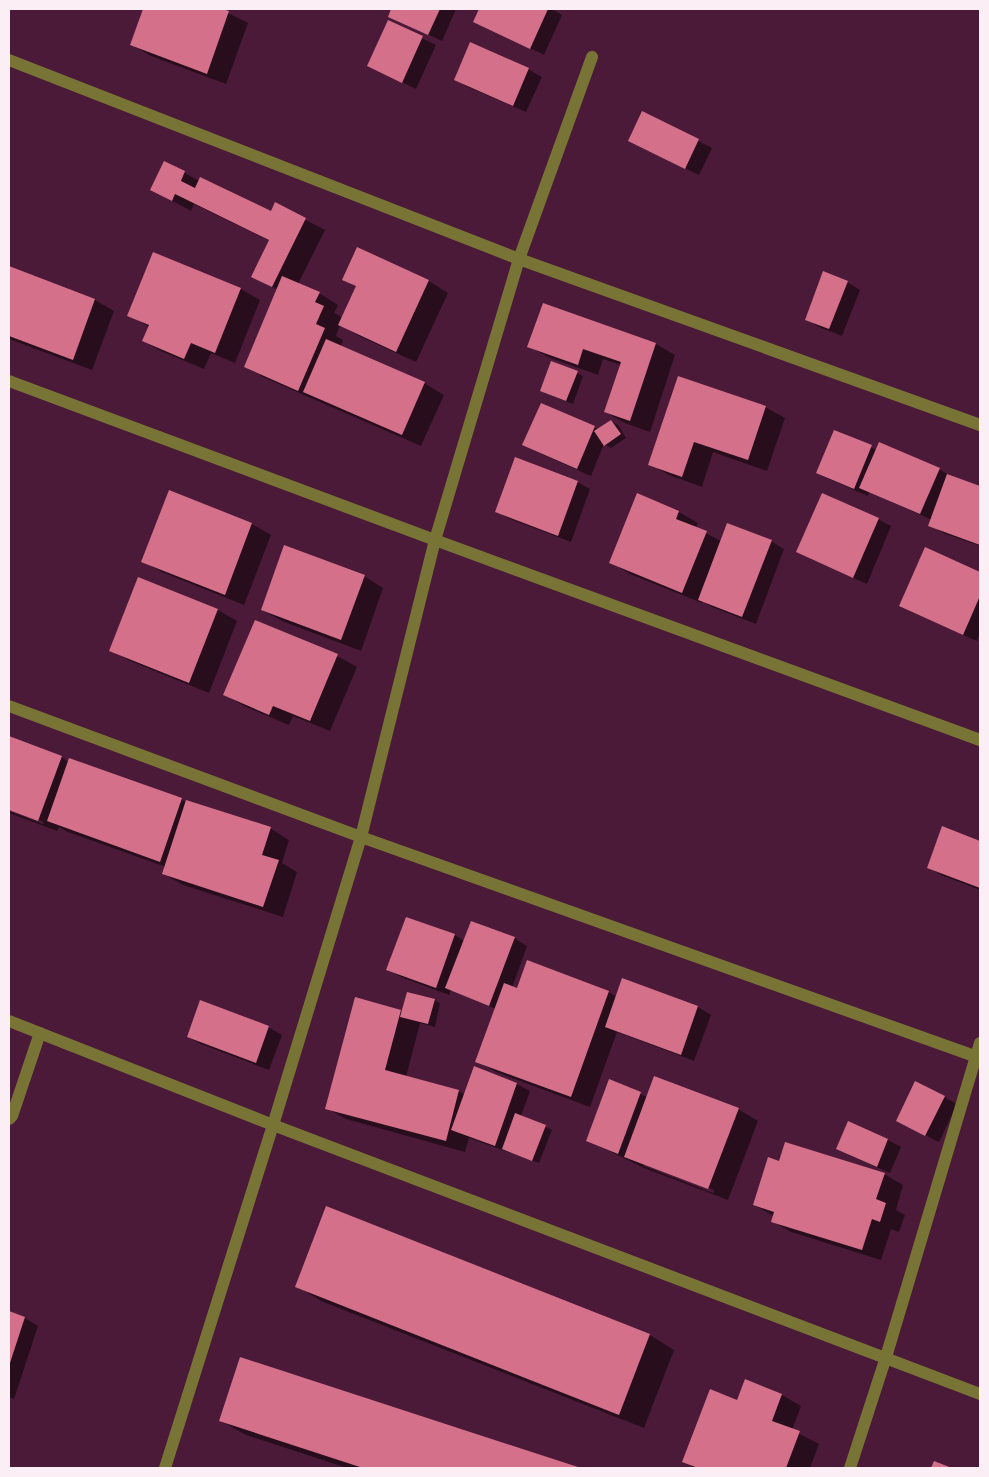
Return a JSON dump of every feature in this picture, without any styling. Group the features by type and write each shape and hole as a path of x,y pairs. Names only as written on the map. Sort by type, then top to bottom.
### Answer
{"street":[{"path":"165,1468 361,837 436,540 519,259 592,58"},
{"path":"9,60 519,259 980,425"},
{"path":"9,381 980,740"},
{"path":"9,706 361,837 978,1057"},
{"path":"9,1021 273,1125 980,1394"},
{"path":"9,1119 12,1116 40,1033"},
{"path":"850,1468 978,1057 980,1043"}],"building":[{"path":"143,9 223,9 229,11 207,74 130,45"},
{"path":"391,9 440,9 428,35 388,17"},
{"path":"479,9 548,9 530,49 473,22"},
{"path":"388,20 423,36 402,83 367,66"},
{"path":"470,42 529,68 513,106 454,80"},
{"path":"642,111 699,139 685,169 628,141"},
{"path":"164,161 185,171 181,181 195,188 200,177 271,211 275,202 306,218 272,287 251,277 269,240 175,194 172,201 150,190"},
{"path":"357,247 429,280 396,352 338,325 356,286 342,280"},
{"path":"153,252 241,288 215,353 191,343 184,359 142,341 149,325 127,316"},
{"path":"9,266 95,299 73,360 9,336"},
{"path":"823,271 848,281 829,329 805,320"},
{"path":"282,276 320,292 315,302 324,306 316,324 325,328 298,391 244,367"},
{"path":"543,303 656,343 630,421 604,412 621,362 583,349 578,365 527,347"},
{"path":"326,339 425,382 402,435 303,392"},
{"path":"551,361 578,371 566,401 540,391"},
{"path":"678,376 766,406 748,460 694,442 682,477 648,465"},
{"path":"541,403 595,426 577,469 522,445"},
{"path":"611,420 621,434 604,446 594,431"},
{"path":"834,430 872,445 854,489 816,473"},
{"path":"879,442 940,468 920,514 859,488"},
{"path":"515,457 578,481 558,536 495,512"},
{"path":"947,474 980,486 980,545 928,526"},
{"path":"169,490 252,523 225,595 141,562"},
{"path":"637,493 679,511 676,519 707,531 682,593 609,563"},
{"path":"822,493 879,518 853,578 796,552"},
{"path":"727,523 772,540 742,617 698,600"},
{"path":"284,545 365,575 341,640 261,610"},
{"path":"925,547 980,572 980,596 963,635 899,606"},
{"path":"138,577 218,609 189,683 109,651"},
{"path":"255,620 338,654 310,721 273,706 269,715 223,695"},
{"path":"9,736 62,756 38,821 9,810"},
{"path":"69,758 182,798 160,862 47,821"},
{"path":"186,800 271,827 262,855 279,860 263,907 162,874"},
{"path":"942,826 980,841 980,888 927,868"},
{"path":"406,917 455,934 436,988 386,970"},
{"path":"471,921 515,937 489,1006 445,988"},
{"path":"527,960 609,991 571,1097 475,1062 504,983 517,988"},
{"path":"622,978 698,1006 681,1055 605,1027"},
{"path":"407,992 435,999 428,1024 400,1017"},
{"path":"355,997 401,1010 385,1070 459,1090 446,1141 325,1109"},
{"path":"200,1000 269,1026 256,1063 187,1037"},
{"path":"474,1066 517,1083 495,1146 451,1130"},
{"path":"654,1076 739,1108 708,1189 624,1157"},
{"path":"609,1079 641,1092 618,1154 586,1141"},
{"path":"915,1081 945,1096 925,1136 896,1121"},
{"path":"515,1113 546,1125 532,1161 502,1149"},
{"path":"848,1121 888,1139 877,1167 836,1149"},
{"path":"785,1142 885,1173 876,1199 886,1203 880,1222 872,1219 862,1250 771,1222 774,1212 753,1205 768,1157 779,1161"},
{"path":"326,1206 650,1334 619,1415 295,1287"},
{"path":"9,1311 25,1317 9,1366"},
{"path":"240,1357 581,1468 363,1468 219,1421"},
{"path":"745,1379 782,1394 772,1421 800,1431 786,1468 698,1468 682,1462 710,1389 737,1400"},
{"path":"934,1461 952,1468 931,1468"}]}
